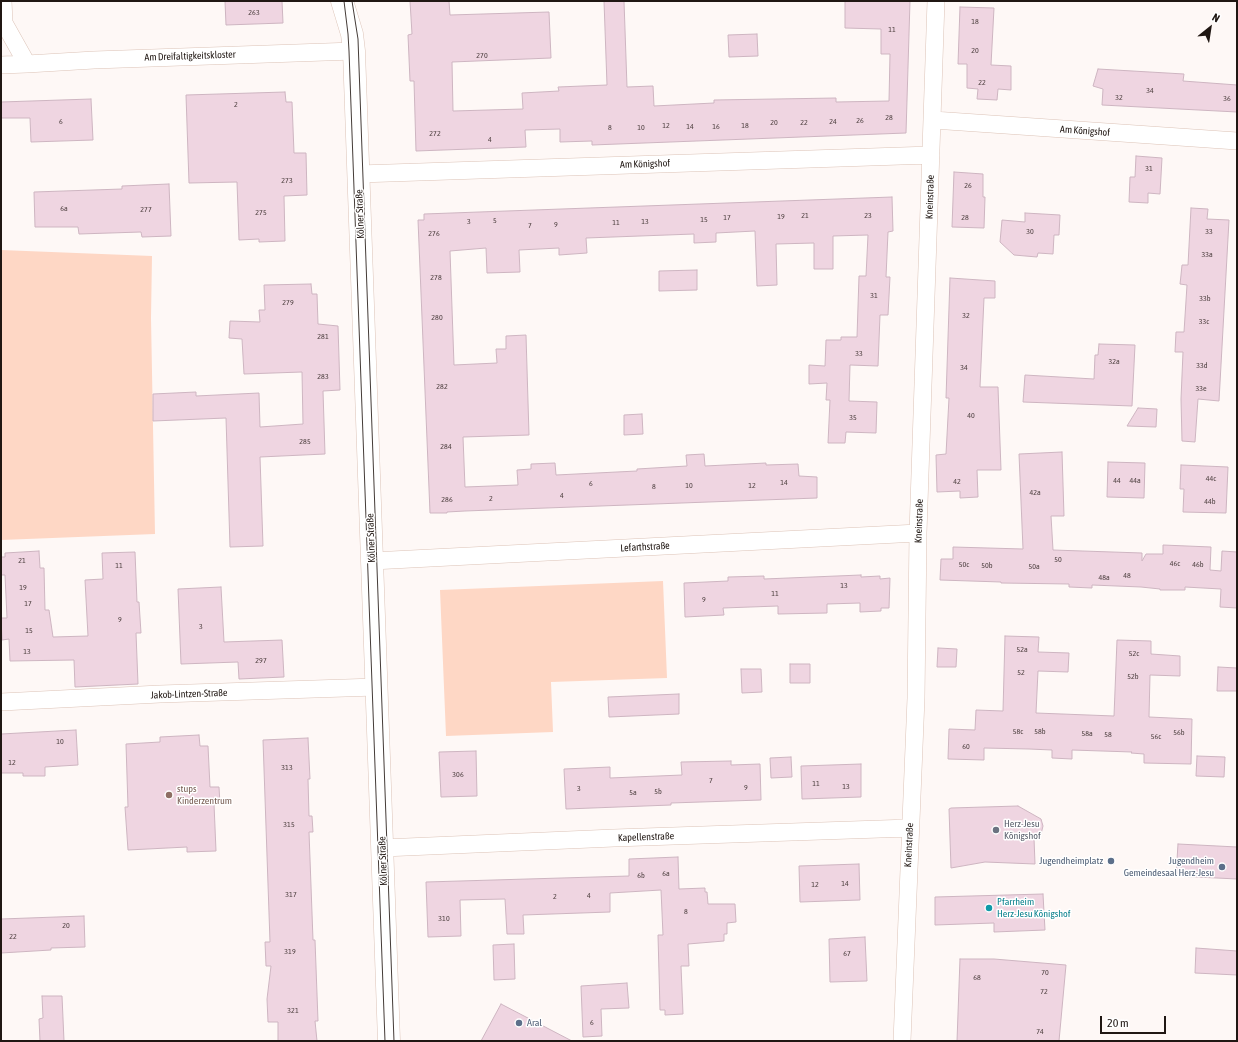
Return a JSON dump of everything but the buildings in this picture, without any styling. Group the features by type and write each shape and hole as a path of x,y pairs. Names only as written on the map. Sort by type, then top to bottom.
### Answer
{"main road":[{"name":"Kölner Straße","path":"342,1 353,43"},
{"name":"Kölner Straße","path":"359,1 353,43 359,174 389,1041"}],"street":[{"path":"3,1 4,23 27,64"},
{"name":"Kneinstraße","path":"902,1041 916,698 918,533 936,1"},
{"name":"Am Dreifaltigkeitskloster","path":"1,65 353,43"},
{"name":"Am Königshof","path":"932,120 1237,141"},
{"name":"Am Königshof","path":"359,174 931,155"},
{"name":"Lefarthstraße","path":"372,561 918,533"},
{"name":"Jakob-Lintzen-Straße","path":"1,702 160,694 376,687"},
{"name":"Kapellenstraße","path":"383,848 910,828"}],"shaded area":[{"path":"1,250 152,256 151,318 155,534 1,540"},
{"path":"663,581 667,678 551,682 553,732 446,736 440,590"}],"tram line":[{"path":"344,1 349,51 385,1041"},
{"path":"352,1 358,39 394,1041"}],"place":[{"name":"stups Kinderzentrum","path":"169,795"},
{"name":"Herz-Jesu Königshof","path":"996,830"},
{"name":"Jugendheimplatz","path":"1111,861"},
{"name":"Jugendheim Gemeindesaal Herz-Jesu","path":"1222,867"},
{"name":"Pfarrheim Herz-Jesu Königshof","path":"989,908"},
{"name":"Aral","path":"519,1023"}]}
